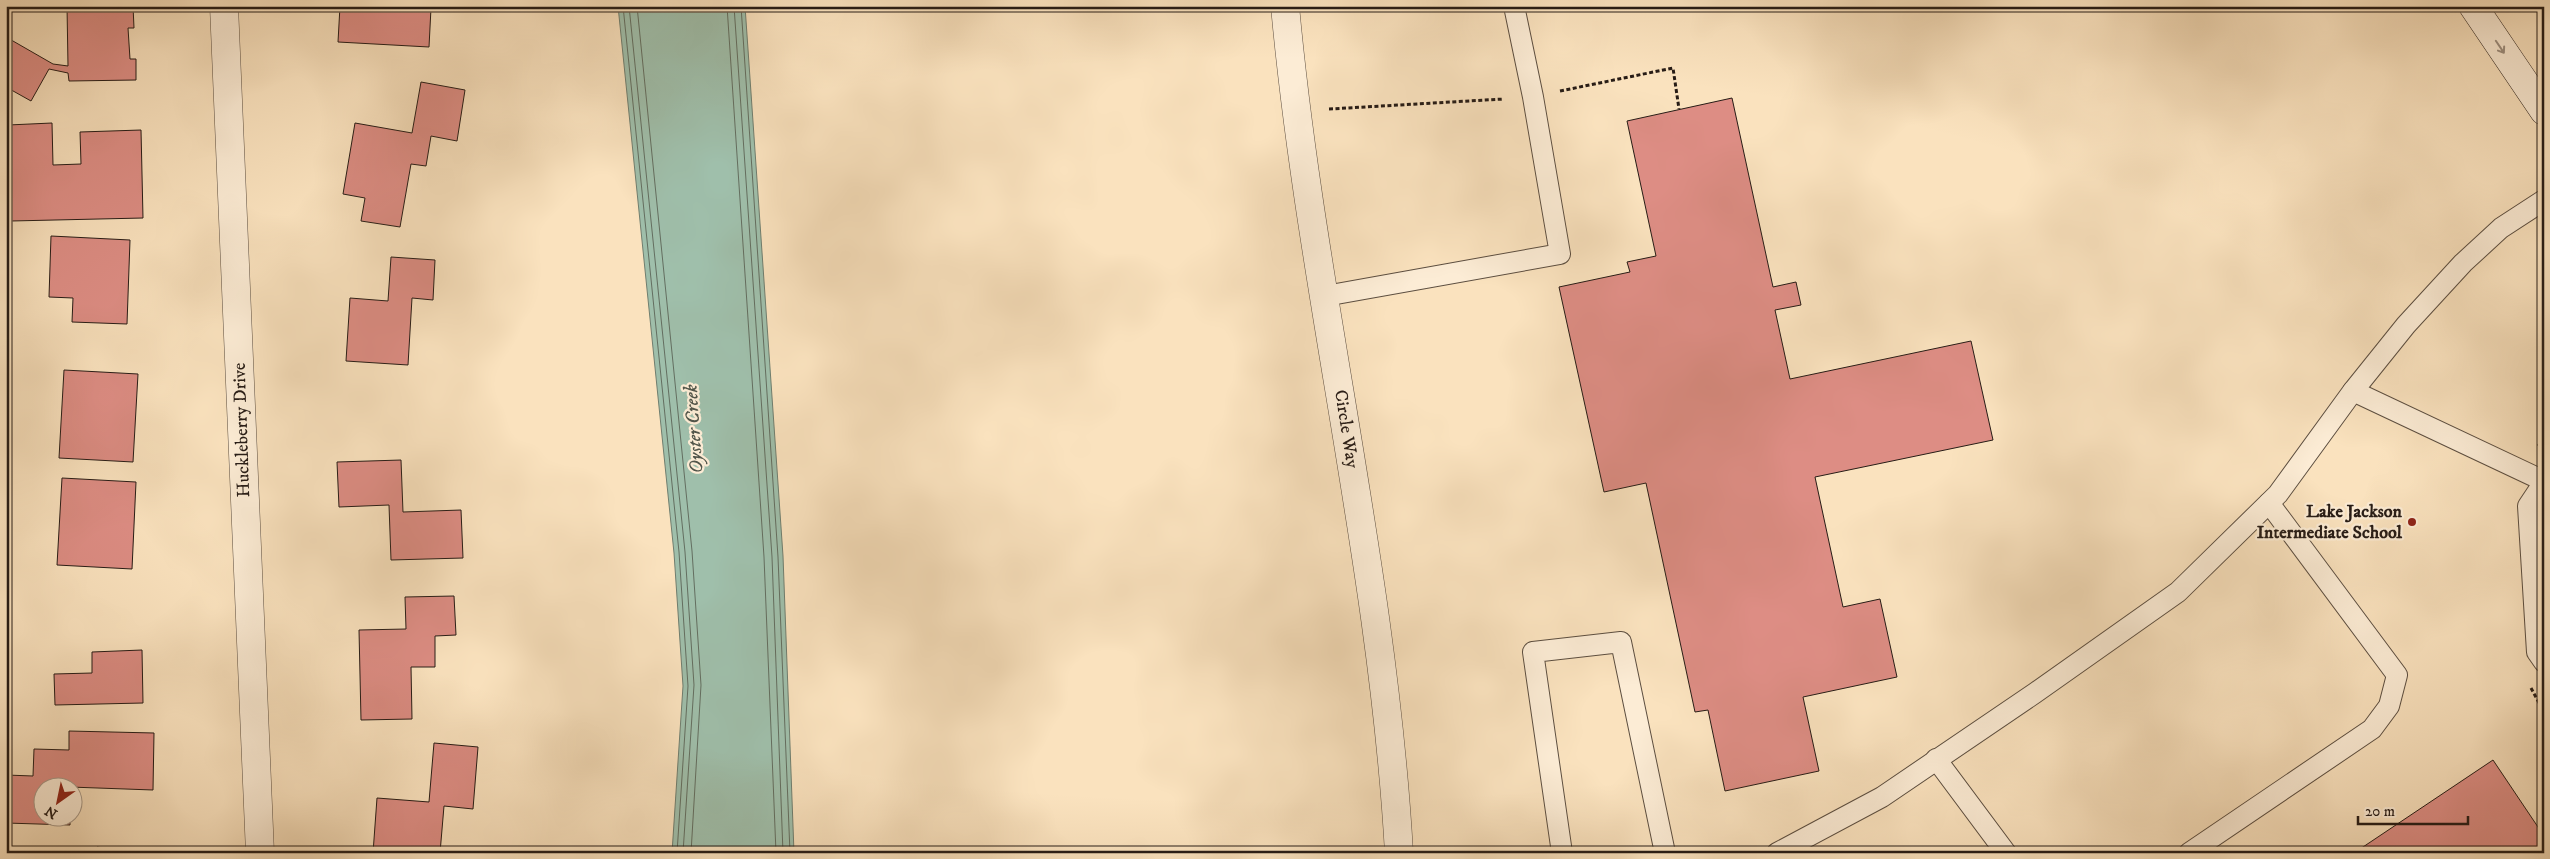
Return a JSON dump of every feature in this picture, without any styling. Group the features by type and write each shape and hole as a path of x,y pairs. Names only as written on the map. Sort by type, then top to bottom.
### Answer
{"street":[{"name":"Huckleberry Drive","path":"224,6 260,853"},
{"path":"2473,6 2544,111"},
{"name":"Circle Way","path":"1292,7 1296,111 1324,296 1371,580 1399,853"}],"lane":[{"path":"1324,296 1560,254 1533,97 1514,6"},
{"path":"1777,853 1882,796 2035,693 2178,592 2278,494 2353,391 2406,325 2463,263 2501,228 2544,200"},
{"path":"2353,391 2544,482 2528,506 2537,652 2544,662"},
{"path":"2189,853 2372,729 2389,706 2397,675 2269,503"},
{"path":"1562,853 1533,652 1621,642 1665,853"},
{"path":"1936,760 2006,853"}],"water":[{"name":"Oyster Creek","path":"618,6 745,6 783,556 794,853 672,853 683,686 674,553"}],"building":[{"path":"67,6 133,6 134,28 128,28 130,59 136,59 136,80 69,81 68,73 49,69 31,101 6,87 6,37 53,64 68,66"},
{"path":"340,6 431,8 429,47 338,42"},
{"path":"421,82 465,90 457,141 431,136 426,166 411,164 400,227 361,221 365,198 343,194 355,123 412,133"},
{"path":"1732,98 1773,287 1796,282 1801,305 1775,310 1790,379 1971,341 1993,440 1815,477 1843,607 1880,599 1897,677 1803,697 1819,771 1725,791 1708,710 1695,712 1646,483 1604,492 1559,287 1630,272 1627,262 1656,256 1627,121"},
{"path":"52,123 53,165 81,164 80,132 141,130 143,218 11,221 8,125"},
{"path":"51,236 130,240 127,324 72,322 73,298 49,297"},
{"path":"391,257 435,260 433,300 412,298 408,365 346,361 350,298 388,301"},
{"path":"64,370 138,374 133,462 59,458"},
{"path":"401,460 403,512 461,510 463,558 391,560 389,505 339,507 337,462"},
{"path":"62,478 136,482 132,569 57,565"},
{"path":"454,596 456,635 435,636 435,667 411,667 412,719 361,720 359,630 406,629 405,597"},
{"path":"142,650 143,703 55,705 54,674 92,673 92,652"},
{"path":"69,731 154,733 153,790 82,787 82,776 33,776 34,749 69,750"},
{"path":"434,743 478,747 473,809 444,806 440,853 373,853 377,798 429,802"},
{"path":"2493,760 2544,836 2544,853 2354,853"},
{"path":"6,775 33,776 32,824 6,823"},
{"path":"97,847 135,853 96,853"}],"place":[{"name":"Lake Jackson Intermediate School","path":"2412,522"}]}
